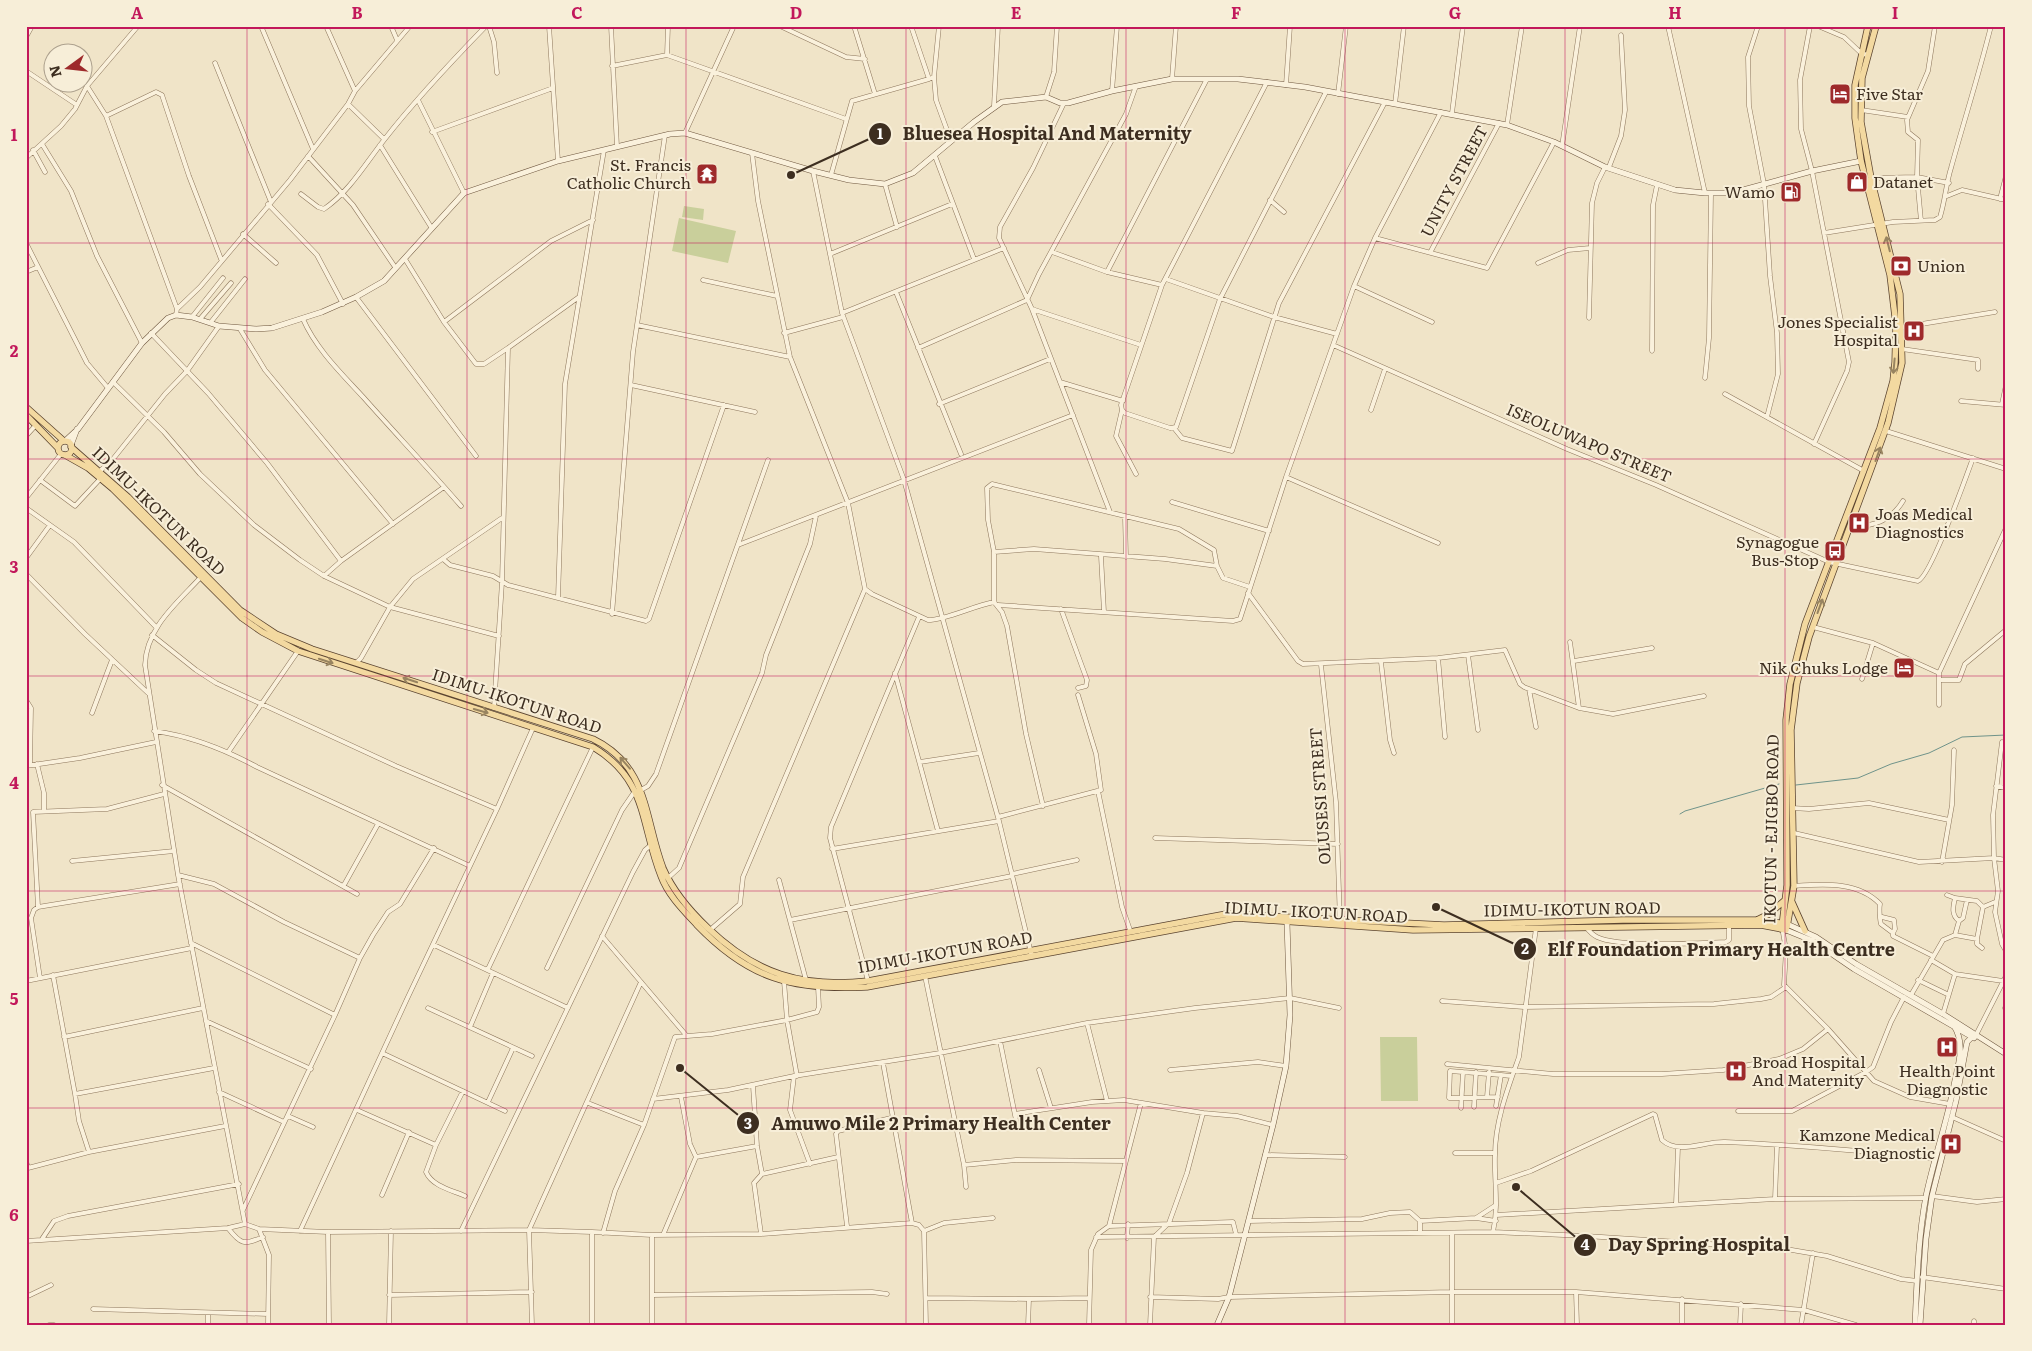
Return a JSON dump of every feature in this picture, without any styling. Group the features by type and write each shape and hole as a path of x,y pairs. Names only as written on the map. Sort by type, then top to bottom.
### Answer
{"main road":[{"name":"IKOTUN - EJIGBO ROAD","path":"1788,900 1794,886 1791,716 1808,642 1886,404 1895,362 1894,298 1861,161 1854,118 1855,85 1868,26"},
{"name":"IKOTUN - EJIGBO ROAD","path":"1784,927 1788,900 1786,720 1790,684 1800,641 1850,526 1886,431 1899,382 1903,326 1898,286 1871,178 1860,110 1860,88 1876,26"},
{"name":"IDIMU-IKOTUN ROAD","path":"26,407 100,471 248,616 292,642 604,744 628,765 639,790 659,857 668,878 702,927 710,930 730,949 759,967 780,975 806,980 845,983 868,981 1031,953 1130,930 1238,913 1339,923 1521,926 1755,920 1770,921 1784,927"},
{"name":"IDIMU-IKOTUN ROAD","path":"26,415 61,452 101,478"},
{"path":"60,442 68,443 69,453 61,452 60,442"},
{"name":"IDIMU - IKOTUN ROAD","path":"101,478 247,623 298,651 593,747 616,764 639,790 651,845 662,878 669,892 725,952 748,967 784,981 818,987 868,987 1031,953 1236,918 1287,923 1339,923"},
{"path":"1800,641 1808,642"},
{"path":"1755,920 1769,914 1788,900 1805,931"},
{"path":"1521,926 1536,928 1767,925 1784,927"}],"street":[{"path":"26,37 32,26"},
{"path":"92,80 138,26"},
{"path":"261,26 313,149"},
{"path":"326,26 356,91"},
{"path":"392,26 397,40"},
{"path":"177,309 200,287 221,259 270,203 348,104 356,91 410,26"},
{"path":"301,194 318,208 324,209 342,193 384,139 418,100 488,26 494,42 497,73"},
{"path":"549,26 558,161"},
{"path":"611,26 617,147"},
{"path":"667,55 668,26"},
{"path":"685,133 734,26"},
{"path":"780,26 846,57 865,59"},
{"path":"854,26 875,94"},
{"path":"910,26 929,79"},
{"path":"939,26 934,95 951,142"},
{"path":"994,106 998,26"},
{"path":"1046,97 1054,72 1057,26"},
{"path":"1112,91 1117,26"},
{"path":"1172,79 1176,26"},
{"path":"1286,85 1290,26"},
{"path":"1338,94 1346,26"},
{"path":"1395,104 1404,26"},
{"path":"1452,113 1463,26"},
{"path":"1507,125 1522,26"},
{"path":"1562,146 1580,26"},
{"path":"1668,26 1704,194"},
{"path":"1758,26 1748,57 1749,106 1764,184 1778,358 1775,388 1768,417"},
{"path":"1810,26 1802,63 1799,106 1800,129 1812,171 1849,362 1847,371 1814,444"},
{"path":"1818,26 1844,36 1861,53 1867,55"},
{"path":"1921,221 1917,177 1918,140 1908,132 1908,117 1928,71 1935,26"},
{"path":"1824,233 1883,223 1935,220 1940,217 1991,26"},
{"path":"1589,318 1590,248 1594,192 1621,136 1625,110 1621,35"},
{"path":"612,66 667,55 846,119"},
{"path":"215,63 270,203 317,255 343,304"},
{"path":"26,71 77,105"},
{"path":"831,175 852,101 934,77"},
{"path":"68,443 142,343 168,318 176,315 192,317 219,326 240,329 272,328 303,319 343,304 384,281 431,227 464,193 558,161 665,136 685,133 813,171 849,180 886,184 913,174 994,106 1011,99 1046,97 1064,103 1172,79 1207,79 1267,82 1452,113 1499,123 1554,142 1607,167 1657,185 1704,194 1740,192 1812,171 1861,161"},
{"path":"1107,272 1207,79"},
{"path":"1136,474 1116,436 1122,410 1122,401 1162,285 1267,82"},
{"path":"918,348 1028,300 1048,258 1126,114 1136,86"},
{"path":"432,132 553,88"},
{"path":"26,158 61,126 77,105 84,92"},
{"path":"91,92 106,116 177,309 176,315"},
{"path":"106,116 156,92 162,95 221,259"},
{"path":"1174,428 1220,299 1326,92"},
{"path":"418,100 432,132 464,193"},
{"path":"1122,410 1174,428 1182,438 1232,451 1274,317 1318,226 1385,102"},
{"path":"1064,103 1033,168 1000,227 999,238 1032,309 1110,512"},
{"path":"348,104 384,139"},
{"path":"1860,110 1908,117"},
{"path":"865,589 928,620 942,618 975,606 996,604 1233,621 1242,616 1286,477 1354,286 1375,238 1441,112"},
{"name":"UNITY STREET","path":"1431,251 1499,123"},
{"path":"612,614 637,325 665,136"},
{"path":"1375,238 1431,251 1487,268 1554,142"},
{"path":"42,144 71,191 98,256 142,343"},
{"path":"380,145 431,227"},
{"path":"26,150 32,151 45,172"},
{"path":"558,598 565,384 604,150"},
{"path":"710,930 740,904 743,877 865,589 848,503 790,357 758,201 752,153"},
{"path":"308,156 342,193 395,267"},
{"path":"935,156 974,259"},
{"path":"813,171 842,315 904,480 998,819 1031,953"},
{"path":"2000,199 2006,176"},
{"path":"1871,178 1917,177 1949,182"},
{"path":"886,184 897,227"},
{"path":"1652,351 1653,205 1657,185"},
{"path":"1947,196 1962,190 2006,200"},
{"path":"1705,378 1710,338 1711,194"},
{"path":"1270,200 1284,212"},
{"path":"830,254 952,204"},
{"path":"444,322 551,241 593,220"},
{"path":"243,234 276,263"},
{"path":"26,243 87,363 108,388"},
{"path":"784,333 842,315 1004,248"},
{"path":"1538,263 1571,249 1590,248"},
{"path":"1052,252 1107,272 1162,285"},
{"path":"1044,253 1048,258"},
{"path":"405,258 444,322 476,364 484,364 579,297"},
{"path":"26,272 38,267"},
{"path":"192,317 223,278"},
{"path":"211,322 245,278"},
{"path":"1166,279 1274,317 1336,334"},
{"path":"703,280 777,296"},
{"path":"200,319 230,283"},
{"path":"1354,286 1432,322"},
{"path":"896,292 939,404 961,454"},
{"path":"356,297 476,456"},
{"path":"1032,309 1141,345"},
{"path":"1903,326 1995,312"},
{"path":"303,319 308,331 344,376 461,506"},
{"path":"637,325 790,357"},
{"path":"100,471 114,459 147,416 187,371 219,326"},
{"path":"240,329 265,370 393,524"},
{"path":"151,333 187,371 267,463 341,561"},
{"name":"ISEOLUWAPO STREET","path":"1333,344 1385,369 1833,563 1918,581 1922,579 1935,553 1973,458"},
{"path":"494,708 502,582 502,518 508,348"},
{"path":"1902,349 1978,360 1978,369"},
{"path":"939,404 1050,358"},
{"path":"1370,410 1385,369"},
{"path":"113,382 172,441 200,474 254,525 282,548 324,576 390,607 499,636"},
{"path":"1060,382 1122,401"},
{"path":"631,385 755,412"},
{"path":"1960,401 2004,405 2006,385"},
{"path":"1724,394 1864,471"},
{"path":"443,559 450,565 493,576 502,582 612,614 641,621 649,619 724,405"},
{"path":"738,545 1073,415"},
{"path":"26,436 36,425"},
{"path":"1886,431 2006,469"},
{"path":"26,498 61,452"},
{"path":"547,968 622,810 639,790 648,786 656,774 768,460"},
{"path":"1286,477 1438,543"},
{"path":"40,480 75,506 101,478"},
{"path":"1043,806 1026,734 1007,626 996,604 994,552 986,503 988,485 1110,512 1186,532 1212,547 1217,566 1223,578 1250,587"},
{"path":"324,576 341,561 444,487"},
{"path":"1850,526 1871,526 1888,518 1903,501"},
{"path":"1172,502 1269,531"},
{"path":"26,508 74,542 156,627"},
{"path":"668,878 679,868 762,673 776,628 810,544 816,516"},
{"path":"1125,516 1126,557"},
{"path":"352,669 361,658 390,607 413,579 502,518"},
{"path":"26,558 50,526"},
{"path":"1939,705 1939,673 2006,528"},
{"path":"994,552 1034,549 1217,566"},
{"path":"1101,556 1104,612"},
{"path":"26,574 112,660 148,693"},
{"path":"200,578 156,627 145,658 148,693 162,785 225,1126 239,1184 245,1224"},
{"path":"1248,593 1298,661 1307,665 1438,658 1505,650 1520,684 1579,708 1613,714 1704,696"},
{"path":"1061,609 1087,680 1086,686 1078,688"},
{"path":"868,981 832,849 831,827 919,617"},
{"path":"1813,627 1873,643 1939,673"},
{"path":"1939,680 1959,680 1965,664 2004,636 2006,630"},
{"path":"152,635 206,677 396,766 497,809"},
{"path":"1570,642 1579,708"},
{"path":"1862,679 1873,643"},
{"path":"1574,661 1652,648"},
{"path":"229,752 298,651"},
{"path":"1468,655 1478,730"},
{"path":"1438,658 1445,737"},
{"path":"92,713 112,660"},
{"path":"1381,662 1390,740 1394,753"},
{"name":"OLUSESI STREET","path":"1321,665 1336,802 1339,923"},
{"path":"896,673 938,831"},
{"path":"1529,689 1536,727"},
{"path":"832,849 998,819 1098,791 1102,786 1096,754 1078,695"},
{"path":"26,700 31,708 28,766 80,758 156,742"},
{"path":"300,1232 497,809 533,727"},
{"path":"154,731 185,736 229,752 257,768 470,866"},
{"path":"2002,742 1996,786 1994,858 1998,891 1995,902 2002,944 2006,951"},
{"path":"488,969 593,747"},
{"path":"1942,862 1949,820 1954,750"},
{"path":"920,762 979,753"},
{"path":"37,764 44,793 44,811"},
{"path":"162,785 344,885 357,894"},
{"path":"1996,786 2006,788"},
{"path":"1098,791 1122,907 1130,930"},
{"path":"26,813 107,809 164,794"},
{"path":"1792,808 1809,810 1869,803 1949,820"},
{"path":"32,812 38,907"},
{"path":"344,885 378,824"},
{"path":"1794,833 1919,862 1994,858 2006,860"},
{"path":"1155,838 1338,844"},
{"path":"461,1231 602,936 641,857 651,845"},
{"path":"243,1211 311,1069 360,958 388,912 400,904 434,848"},
{"path":"72,860 174,851"},
{"path":"790,920 1077,860"},
{"path":"178,875 214,884 284,922 360,958"},
{"path":"779,880 806,980"},
{"path":"40,978 31,918 34,910 38,907 180,884"},
{"path":"1794,886 1841,885 1858,891 1880,904 1881,924 1893,933 1895,938 1932,958 1955,974 2004,979 1967,1042 1952,1117 1932,1196 1920,1279 1920,1325"},
{"path":"1947,894 1955,898 1977,901 1984,908"},
{"path":"1955,898 1954,917 1959,921"},
{"path":"1955,935 1959,921 1963,918 1968,900"},
{"path":"1982,948 1977,944 1977,939 1984,908 1995,902"},
{"path":"1882,917 1894,920 1895,929 1893,933"},
{"path":"1217,1325 1229,1297 1246,1234 1286,1066 1290,998 1287,923"},
{"path":"1586,927 1596,937 1606,940 1726,942 1729,940 1729,926"},
{"path":"1784,927 1805,931 1869,972 1943,1014 2006,1055"},
{"path":"1784,927 1786,950 1783,982 1874,1081 1910,1097 1950,1104"},
{"path":"1784,927 1813,941 1854,969 1971,1034"},
{"path":"1493,1232 1496,1221 1494,1153 1502,1109 1511,1076 1519,1057 1524,1007 1527,1000 1536,928"},
{"path":"1911,995 1943,940 1955,935 1977,939"},
{"path":"602,936 686,1035"},
{"path":"191,943 335,1015"},
{"path":"434,945 568,1008"},
{"path":"26,981 192,948"},
{"path":"470,1027 493,973"},
{"path":"1943,1014 1947,994 1955,974"},
{"path":"53,975 79,1122 90,1152"},
{"path":"926,976 940,1054 964,1165 966,1187"},
{"path":"1918,980 1947,994"},
{"path":"784,981 787,1020 796,1076 790,1110 810,1164"},
{"path":"532,1325 530,1230 641,982"},
{"path":"603,1233 615,1191 644,1125 672,1042 678,1036 712,1034 787,1020 819,1011 818,987"},
{"path":"1442,1001 1524,1007 1714,1004 1761,1000 1771,997 1786,987"},
{"path":"1738,1112 1792,1111 1866,1072 1873,1067 1891,1022 1904,997"},
{"path":"653,1099 681,1097 753,1086 796,1076 940,1054 1087,1023 1290,998 1339,1008"},
{"path":"64,1037 203,1008"},
{"path":"428,1008 532,1056"},
{"path":"206,1021 311,1069"},
{"path":"1087,1023 1107,1100"},
{"path":"1915,1325 1926,1198 1950,1104 1961,1051 1960,1040 1954,1026"},
{"path":"1448,1064 1553,1074 1662,1074 1723,1070 1779,1059 1803,1049 1828,1029"},
{"path":"1960,1040 1971,1034"},
{"path":"1000,1041 1017,1125"},
{"path":"488,1102 513,1048"},
{"path":"382,1053 505,1111"},
{"path":"1170,1070 1258,1062 1286,1066"},
{"path":"883,1063 891,1118 912,1223"},
{"path":"75,1094 214,1068"},
{"path":"1039,1070 1051,1108"},
{"path":"1498,1098 1448,1098 1450,1071 1490,1072 1511,1076"},
{"path":"1461,1108 1464,1072"},
{"path":"1474,1107 1476,1072"},
{"path":"1486,1098 1490,1072"},
{"path":"1496,1106 1501,1075"},
{"path":"753,1086 757,1146 762,1174"},
{"path":"463,1091 427,1167 428,1176 436,1184 465,1196"},
{"path":"219,1092 284,1122"},
{"path":"663,1235 696,1157 690,1144 681,1097"},
{"path":"1015,1114 1107,1100 1237,1116 1273,1126"},
{"path":"588,1103 644,1125"},
{"path":"1089,1325 1091,1250 1095,1239 1109,1226 1141,1103"},
{"path":"357,1110 436,1145"},
{"path":"1150,1325 1154,1237 1169,1223 1203,1113"},
{"path":"1496,1183 1531,1171 1653,1114 1662,1140 1678,1147 1717,1142 1777,1145 1935,1159"},
{"path":"288,1116 313,1127"},
{"path":"1952,1117 2006,1141"},
{"path":"847,1226 835,1138 838,1131 891,1118"},
{"path":"26,1161 27,1168 90,1152 225,1126"},
{"path":"382,1195 409,1132"},
{"path":"1775,1199 1777,1145"},
{"path":"696,1157 757,1146"},
{"path":"1676,1204 1678,1147"},
{"path":"1455,1153 1494,1153"},
{"path":"1265,1155 1345,1157"},
{"path":"761,1234 754,1183 762,1174 838,1157"},
{"path":"964,1165 1016,1160 1126,1161"},
{"path":"42,1240 54,1221 68,1216 239,1184"},
{"path":"1932,1196 1977,1202 2006,1199"},
{"path":"1496,1215 1775,1199 1926,1198"},
{"path":"1476,1218 1496,1205"},
{"path":"1248,1221 1362,1219 1390,1213 1410,1212 1420,1221 1476,1218 1496,1221"},
{"path":"924,1231 944,1223 993,1218"},
{"path":"1420,1221 1420,1233"},
{"path":"1109,1226 1233,1222 1236,1234"},
{"path":"26,1242 228,1228 245,1224 259,1229 300,1232 530,1230 663,1235 761,1234 847,1226 912,1223 919,1225 924,1231 926,1325"},
{"path":"1127,1238 1128,1224"},
{"path":"228,1228 238,1241 244,1243 263,1237"},
{"path":"259,1229 269,1255 268,1325"},
{"path":"389,1325 391,1231"},
{"path":"328,1232 329,1325"},
{"path":"592,1232 592,1325"},
{"path":"1095,1239 1236,1234 1493,1232 1586,1236 1786,1249 1812,1253 1901,1279 1920,1279 2006,1289"},
{"path":"1452,1233 1452,1325"},
{"path":"652,1235 652,1325"},
{"path":"1801,1325 1812,1253"},
{"path":"26,1298 51,1285"},
{"path":"389,1294 532,1292"},
{"path":"652,1295 872,1292 887,1294"},
{"path":"1150,1297 1218,1299 1229,1297 1452,1292 1576,1292 1804,1310 1856,1325"},
{"path":"1576,1292 1577,1325"},
{"path":"926,1298 1089,1298"},
{"path":"1028,1325 1029,1299"},
{"path":"1682,1299 1682,1325"},
{"path":"1740,1325 1741,1304"},
{"path":"93,1309 268,1314"},
{"path":"208,1313 208,1325"},
{"path":"49,1325 54,1325"}],"green space":[{"path":"684,206 704,209 703,220 682,217"},
{"path":"679,218 736,231 728,263 672,251"},
{"path":"1380,1037 1417,1037 1418,1101 1381,1101"}],"waterway":[{"path":"1796,785 1858,778 1891,764 1929,753 1962,737 2006,735"},
{"path":"1680,814 1779,784"}],"place":[{"name":"Five Star","path":"1840,94"},
{"name":"St. Francis Catholic Church","path":"707,174"},
{"name":"Bluesea Hospital And Maternity","path":"791,175"},
{"name":"Datanet","path":"1857,182"},
{"name":"Wamo","path":"1791,192"},
{"name":"Union","path":"1901,266"},
{"name":"Jones Specialist Hospital","path":"1914,331"},
{"name":"Joas Medical Diagnostics","path":"1859,523"},
{"name":"Synagogue Bus-Stop","path":"1835,551"},
{"name":"Nik Chuks Lodge","path":"1904,668"},
{"name":"Elf Foundation Primary Health Centre","path":"1436,907"},
{"name":"Health Point Diagnostic","path":"1947,1047"},
{"name":"Amuwo Mile 2 Primary Health Center","path":"680,1068"},
{"name":"Broad Hospital And Maternity","path":"1736,1071"},
{"name":"Kamzone Medical Diagnostic","path":"1951,1144"},
{"name":"Day Spring Hospital","path":"1516,1187"}]}
